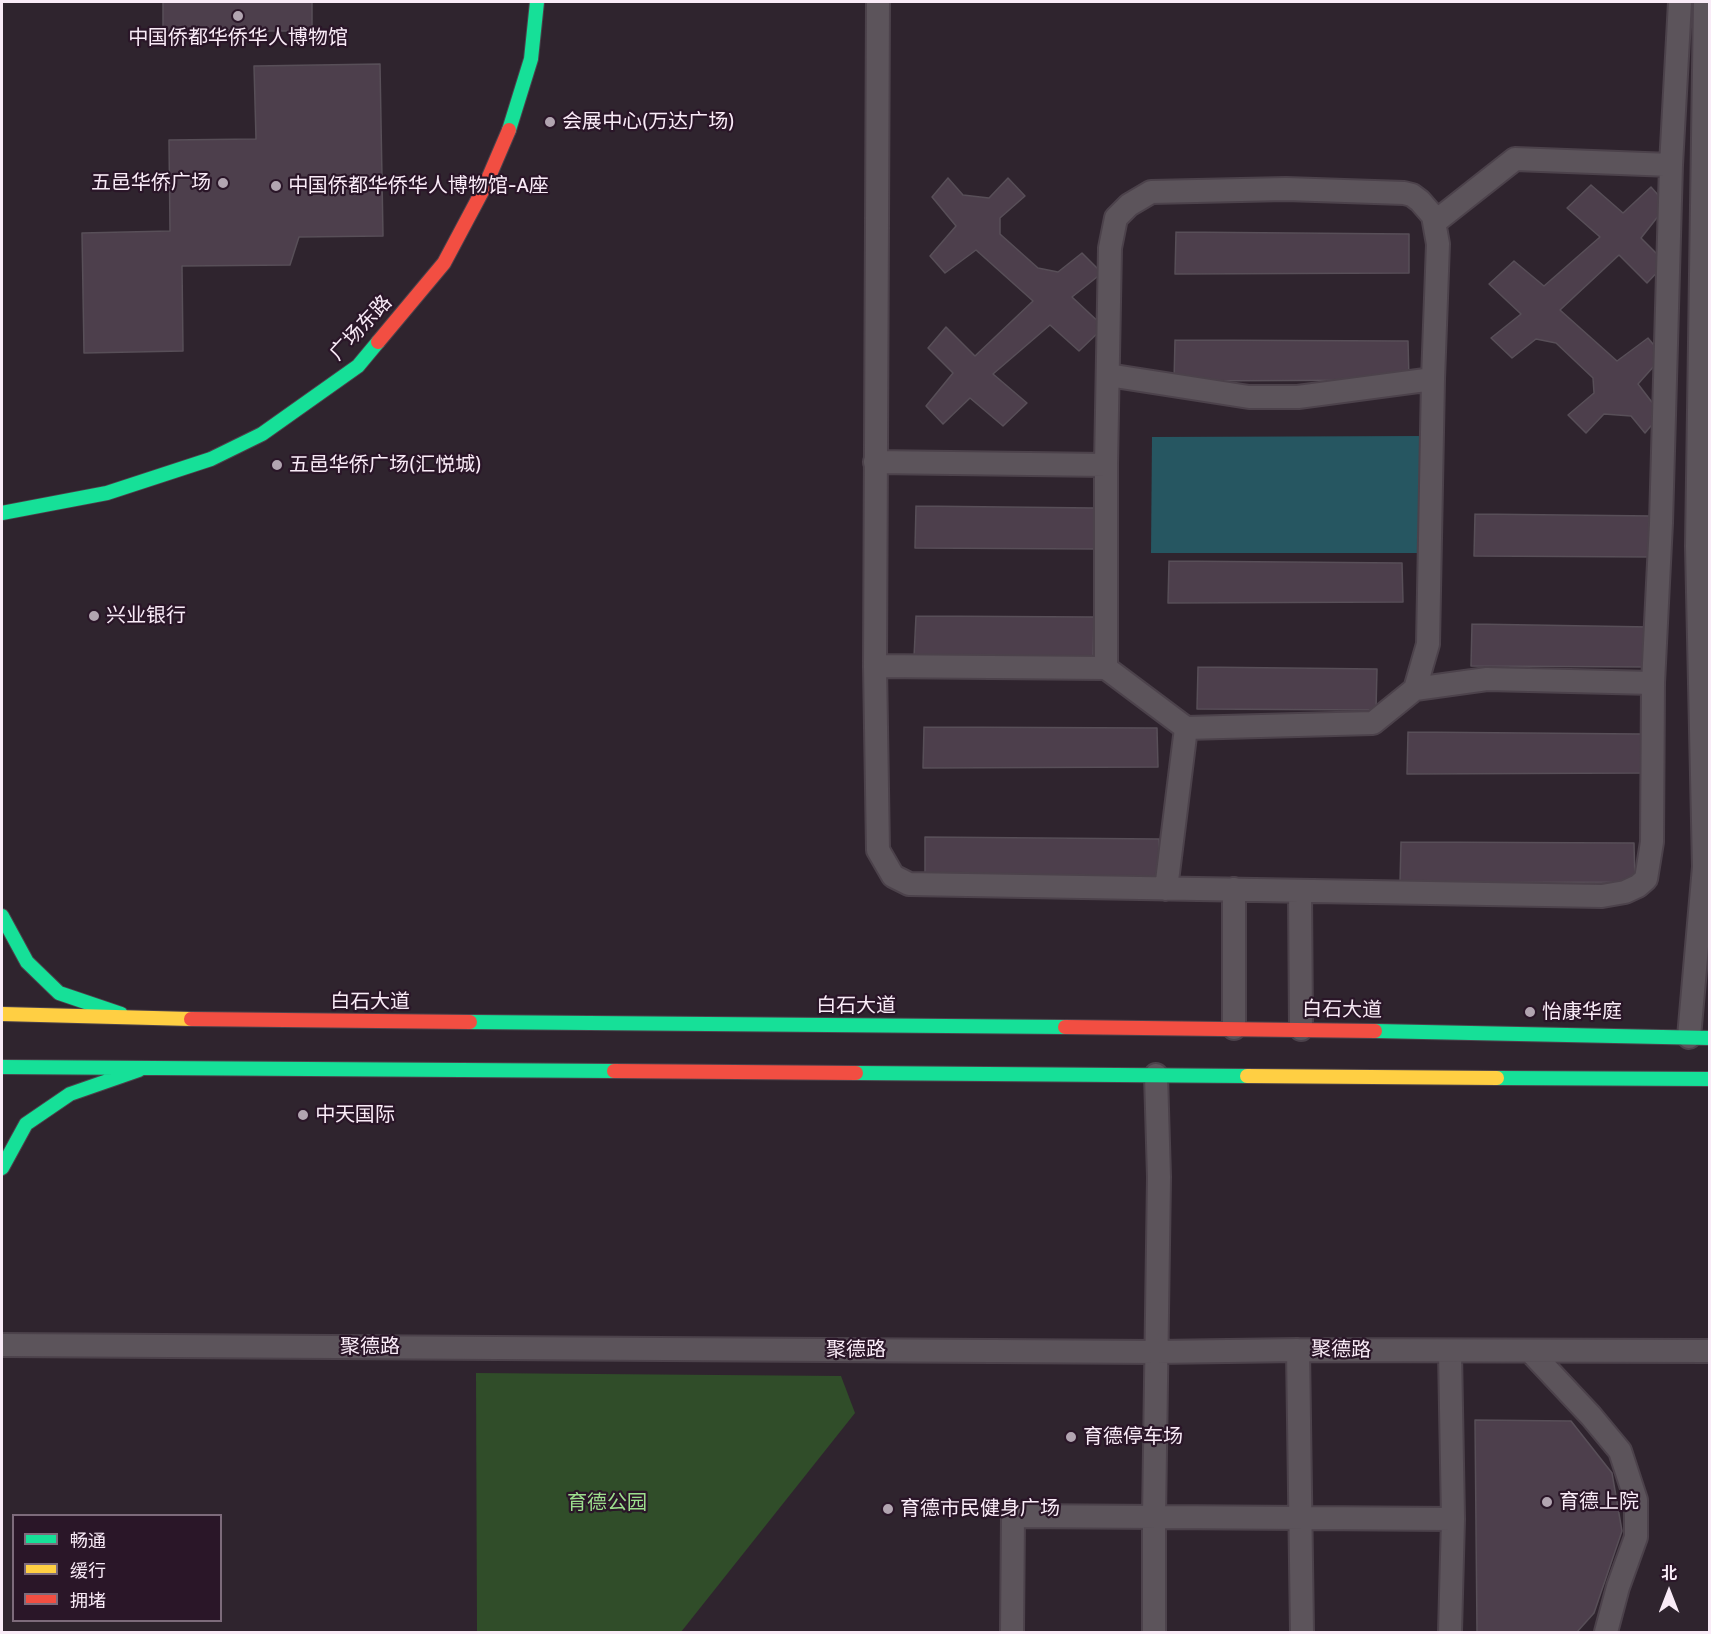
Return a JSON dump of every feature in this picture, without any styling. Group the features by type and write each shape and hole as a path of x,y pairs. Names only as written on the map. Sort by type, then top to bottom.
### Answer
{"main road":[{"name":"广场东路","path":"2,513 107,493 210,459 262,434 358,366 444,263 485,186 508,134 531,59 537,2"},
{"path":"2,916 27,962 59,993 136,1019"},
{"name":"白石大道","path":"2,1014 136,1019 1234,1028 1699,1037"},
{"path":"2,1067 1710,1078"},
{"path":"2,1168 26,1124 70,1094 148,1067"}],"street":[{"path":"878,2 875,462 878,850 893,876 909,884 1602,896 1625,892 1646,879 1652,842 1653,683 1661,523 1671,165 1680,2"},
{"path":"1699,1037 1707,867 1703,546 1706,6"},
{"path":"1435,222 1515,159 1671,165"},
{"path":"1106,668 1106,465 1110,248 1116,218 1129,205 1151,192 1286,189 1404,193 1412,195 1427,207 1435,222 1438,244 1428,644 1415,689"},
{"path":"1108,375 1249,397 1298,397 1433,379"},
{"path":"875,462 1106,465"},
{"path":"875,666 1106,668 1186,728 1373,723 1415,689 1487,679 1653,683"},
{"path":"1166,889 1186,728"},
{"path":"1234,890 1234,1028"},
{"path":"1300,891 1301,1029"},
{"path":"1154,1632 1159,1177 1156,1075"},
{"name":"聚德路","path":"2,1345 1157,1352 1710,1351"},
{"path":"1298,1350 1302,1632"},
{"path":"1530,1350 1620,1451 1636,1500 1636,1537 1618,1587 1606,1632"},
{"path":"1450,1352 1453,1519 1450,1632"},
{"path":"1012,1632 1013,1516 1453,1519"}],"green space":[{"name":"育德公园","path":"476,1373 841,1376 855,1413 681,1632 477,1632"}],"water":[{"path":"1423,436 1424,553 1151,553 1152,437"}],"building":[{"name":"中国侨都华侨华人博物馆","path":"163,2 312,2 312,31 163,31"},
{"name":"中国侨都华侨华人博物馆-A座","path":"380,64 383,236 299,237 290,265 182,266 183,351 84,353 82,233 170,231 169,140 256,139 254,66"},
{"path":"948,178 963,195 989,198 1008,178 1025,196 1000,218 1000,234 1038,268 1058,272 1082,253 1102,273 1072,297 1104,327 1079,351 1050,325 993,374 1027,403 1003,426 970,398 943,424 926,406 953,373 928,348 946,327 975,356 1033,301 976,250 945,273 930,256 956,226 932,197"},
{"path":"1591,185 1623,213 1651,187 1667,205 1641,238 1666,263 1647,283 1619,255 1560,310 1617,361 1648,338 1663,356 1638,384 1661,414 1645,433 1631,416 1604,414 1586,433 1568,415 1594,393 1593,378 1556,343 1536,339 1512,358 1491,338 1521,314 1489,284 1514,261 1544,286 1600,237 1567,208"},
{"path":"1176,232 1409,234 1409,273 1175,274"},
{"path":"1175,340 1408,341 1409,380 1174,381"},
{"path":"916,506 1095,508 1094,549 915,548"},
{"path":"1475,514 1654,516 1653,557 1474,556"},
{"path":"1169,561 1402,563 1403,602 1168,603"},
{"path":"916,616 1094,617 1093,658 914,657"},
{"path":"1472,624 1651,627 1649,667 1471,666"},
{"path":"1198,667 1377,669 1376,710 1197,709"},
{"path":"924,727 1157,728 1158,767 923,768"},
{"path":"1408,732 1641,734 1642,773 1407,774"},
{"path":"925,837 1159,839 1159,878 925,879"},
{"path":"1401,842 1634,843 1635,882 1400,883"},
{"name":"育德上院","path":"1475,1420 1571,1421 1612,1473 1622,1531 1594,1613 1577,1632 1477,1632"}],"traffic: fast":[{"path":"509,130 531,59 537,2"},
{"path":"2,513 107,493 211,459 262,434 358,366 378,342"},
{"path":"2,916 27,962 59,993 121,1014"},
{"path":"470,1022 1065,1027"},
{"path":"1375,1031 1710,1038"},
{"path":"2,1067 614,1071"},
{"path":"2,1168 26,1124 70,1094 139,1070"},
{"path":"856,1073 1247,1076"},
{"path":"1497,1078 1710,1079"}],"traffic: slow":[{"path":"2,1014 191,1019"},
{"path":"1247,1076 1497,1078"}],"traffic: jam":[{"path":"378,342 444,263 485,186 509,130"},
{"path":"191,1019 470,1022"},
{"path":"1065,1027 1375,1031"},
{"path":"614,1071 856,1073"}],"place":[{"name":"中国侨都华侨华人博物馆","path":"238,16"},
{"name":"会展中心(万达广场)","path":"550,122"},
{"name":"五邑华侨广场","path":"223,183"},
{"name":"中国侨都华侨华人博物馆-A座","path":"276,186"},
{"name":"五邑华侨广场(汇悦城)","path":"277,465"},
{"name":"兴业银行","path":"94,616"},
{"name":"怡康华庭","path":"1530,1012"},
{"name":"中天国际","path":"303,1115"},
{"name":"育德停车场","path":"1071,1437"},
{"name":"育德上院","path":"1547,1502"},
{"name":"育德市民健身广场","path":"888,1509"}]}
